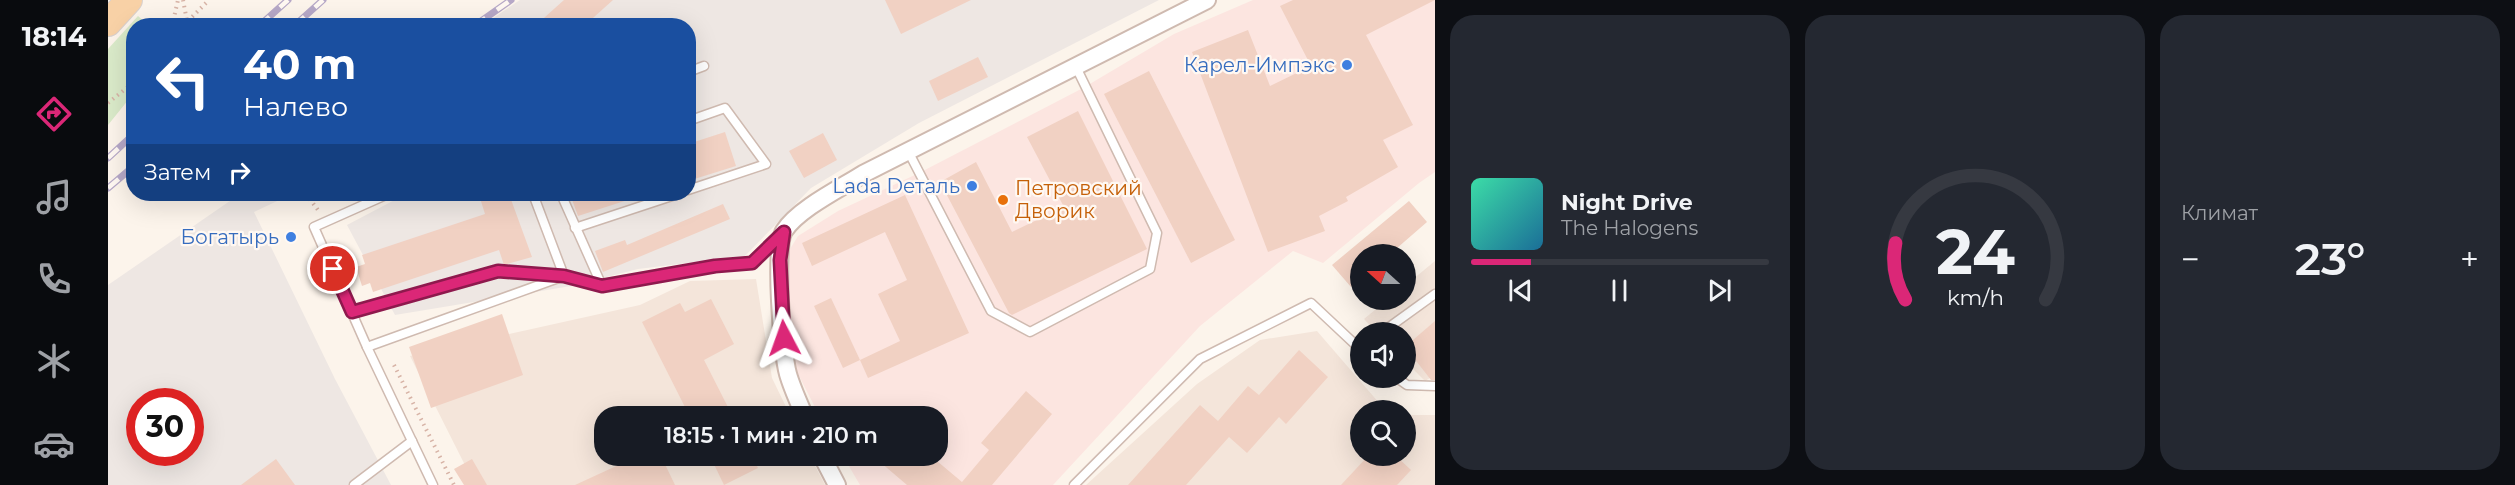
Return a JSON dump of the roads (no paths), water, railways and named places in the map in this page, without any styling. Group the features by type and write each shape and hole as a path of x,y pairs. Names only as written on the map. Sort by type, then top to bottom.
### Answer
{"main road":[{"path":"108,23 129,0"}],"street":[{"path":"801,406 788,373 782,321 780,260 784,232 809,207 863,174 1207,0"},
{"path":"827,466 837,485"}],"lane":[{"path":"696,69 704,66"},
{"path":"908,151 991,311 1030,332 1150,268 1157,233 1076,67"},
{"path":"696,117 725,108 766,164 696,187"},
{"path":"371,201 314,226 367,347 434,485"},
{"path":"536,201 564,276"},
{"path":"564,201 602,286"},
{"path":"575,228 657,201"},
{"path":"352,312 498,271 564,276 602,286 715,266 752,263 784,232"},
{"path":"367,347 564,276"},
{"path":"1396,322 1435,294"},
{"path":"1074,485 1200,358 1311,303 1350,339"},
{"path":"1416,385 1435,386"},
{"path":"354,485 412,441"}],"railway":[{"path":"268,18 288,0"},
{"path":"303,18 323,0"},
{"path":"485,18 511,0"},
{"path":"108,158 126,141"},
{"path":"108,188 126,173"}],"place":[{"name":"Карел-Импэкс","path":"1347,65"},
{"name":"Lada Dеталь","path":"972,186"},
{"name":"Петровский Дворик","path":"1003,200"},
{"name":"Богатырь","path":"291,237"}]}
